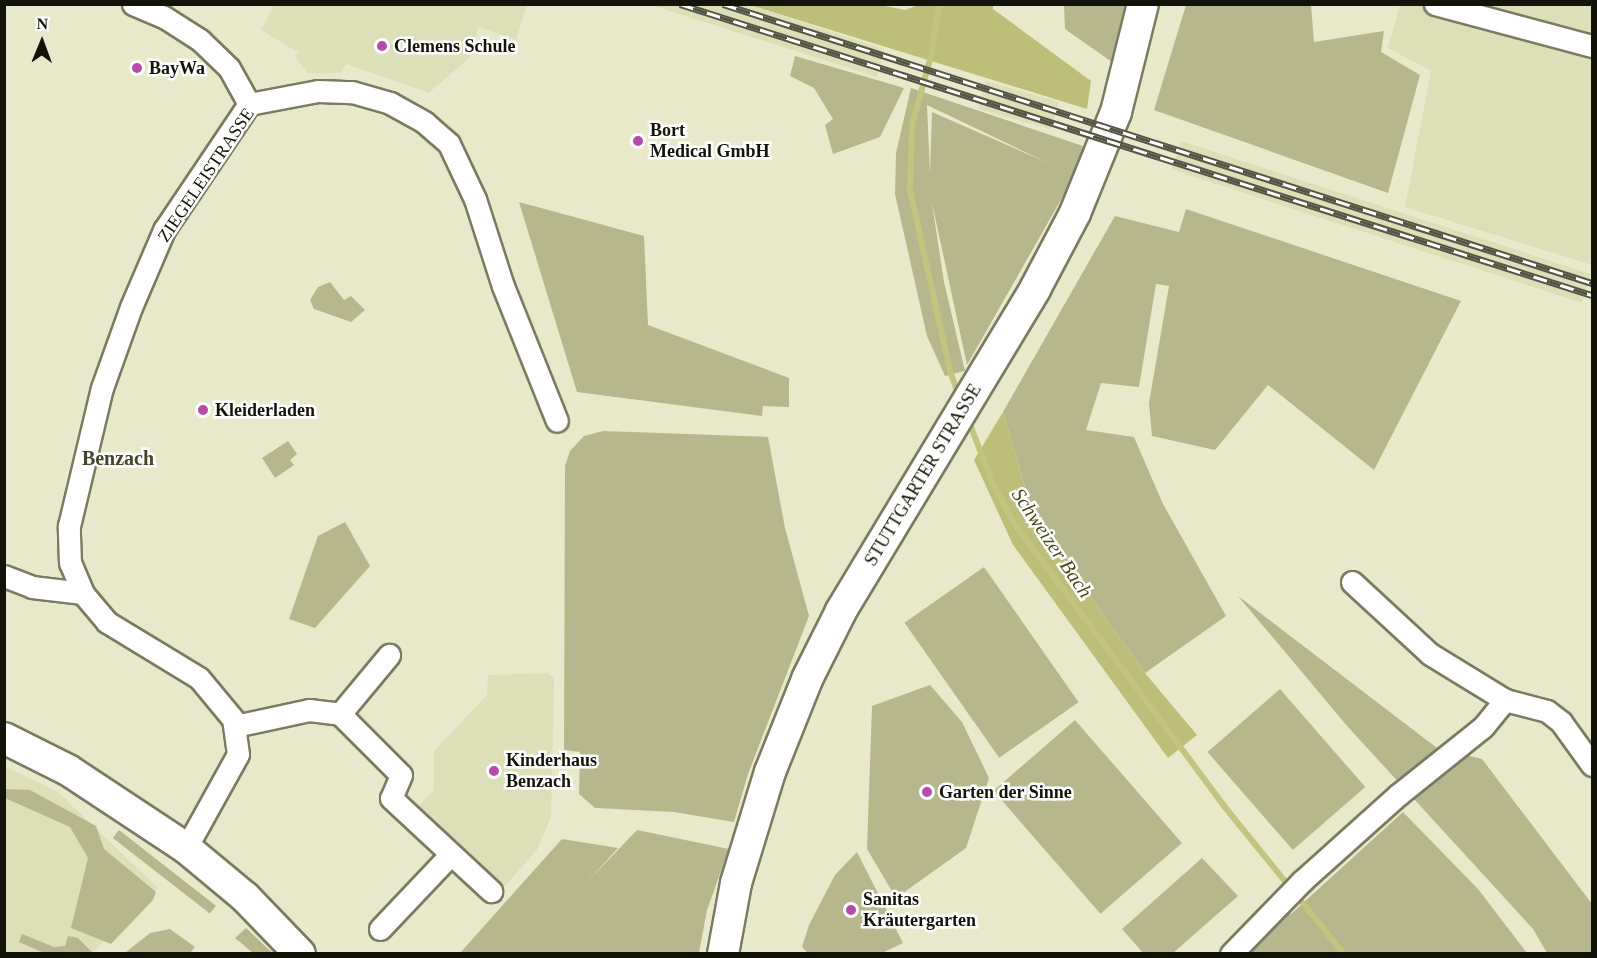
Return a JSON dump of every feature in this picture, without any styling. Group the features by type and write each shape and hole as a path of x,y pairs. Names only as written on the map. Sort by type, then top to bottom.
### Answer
{"street":[{"path":"133,4 164,17 200,40 229,68 249,104"},
{"name":"STUTTGARTER STRASSE","path":"723,954 736,883 763,794 808,677 841,611 1035,289 1100,156 1128,71 1143,4"},
{"path":"1435,4 1593,46"},
{"name":"ZIEGELEISTRASSE","path":"235,726 199,678 107,622 83,593 70,563 69,526 102,388 164,230 249,104 318,91 352,92 390,103 424,122 449,144 475,199 503,286 557,421"},
{"path":"4,576 32,587 83,593"},
{"path":"1352,582 1430,654 1505,700 1547,711 1561,722 1593,765"},
{"path":"340,714 389,655"},
{"path":"1232,954 1302,881 1398,795 1483,727 1505,700"},
{"path":"186,848 238,754 235,726 309,710 340,714 401,775 392,798 491,891"},
{"path":"4,738 68,770 186,848 245,897 300,954"},
{"path":"380,929 451,854"}],"shaded area":[{"name":"Clemens Schule","path":"274,4 527,5 516,40 479,27 470,57 429,93 346,64 341,73 308,73 294,56 299,53 261,30"},
{"path":"651,5 750,5 884,49 877,77"},
{"path":"1064,5 1129,5 1112,62 1065,29"},
{"path":"1186,5 1311,5 1314,42 1384,31 1381,52 1420,75 1388,193 1154,110"},
{"path":"1400,5 1592,5 1592,265 1405,207 1431,71 1388,48"},
{"path":"795,56 904,88 880,137 833,154 825,125 833,119 814,88 790,76"},
{"path":"986,81 1059,102 1051,130 978,109"},
{"path":"911,88 1083,146 1075,175 967,365 932,203 944,282 965,371 945,376 927,336 895,194 896,153","holes":["927,105 1048,163 932,112 930,174"]},
{"path":"1181,141 1591,274 1582,303 1172,170"},
{"path":"519,202 644,236 648,325 789,378 789,407 763,406 762,416 577,392"},
{"path":"1186,209 1461,301 1374,470 1268,385 1215,450 1152,436 1149,403 1169,286 1156,284 1139,387 1101,383 1086,430 1134,437 1163,504 1226,616 1145,673 1034,518 1003,412 1115,216 1179,232"},
{"path":"330,282 344,300 351,296 365,310 351,322 314,309 310,300 318,287"},
{"path":"603,431 768,437 785,528 809,616 748,774 734,822 674,812 595,808 579,794 580,752 564,750 565,466 570,451 584,436"},
{"path":"288,441 297,454 290,460 294,465 275,478 262,458"},
{"path":"345,522 370,566 315,628 289,619 318,536"},
{"path":"984,567 1079,702 999,758 905,623"},
{"path":"1238,596 1437,748 1482,759 1592,904 1592,953 1547,953 1533,929 1348,727"},
{"name":"Kinderhaus Benzach","path":"548,673 554,679 551,817 537,850 504,887 498,887 416,809 434,790 434,751 487,695 488,675"},
{"name":"Garten der Sinne","path":"930,685 962,722 989,778 966,848 896,898 867,849 872,706"},
{"path":"1280,689 1365,787 1293,850 1208,752"},
{"path":"1075,720 1182,843 1100,914 993,791"},
{"path":"4,766 58,792 158,888 92,953 5,953"},
{"path":"5,789 30,790 96,826 104,849 156,892 153,900 111,944 71,928 88,858 70,827 5,798"},
{"path":"1403,812 1478,889 1527,953 1248,953 1288,912 1291,914"},
{"path":"119,830 216,906 210,914 113,838"},
{"path":"637,830 729,849 707,910 699,953 460,953 562,839 618,848 589,880"},
{"name":"Sanitas Kräutergarten","path":"857,852 903,943 882,953 808,953 802,947 809,925 835,875"},
{"path":"1202,858 1238,896 1173,953 1143,953 1122,929"},
{"path":"246,928 273,953 253,953 235,938"},
{"path":"170,929 195,947 190,953 125,953 150,933"},
{"path":"22,934 54,947 65,946 68,936 78,938 93,953 44,953 19,942"}],"green space":[{"path":"750,5 880,5 905,10 919,5 993,5 993,9 1091,81 1087,109"},
{"path":"1003,412 1034,518 1145,673 1197,735 1168,758 1013,545 974,460"}],"waterway":[{"name":"Schweizer Bach","path":"939,4 931,56 912,125 910,190 950,371 959,396"},
{"name":"Schweizer Bach","path":"968,419 992,482 1014,523 1224,806 1344,954"}],"railway":[{"path":"680,4 1592,295"},
{"path":"723,4 1592,283"}],"place":[{"name":"Clemens Schule","path":"382,46"},
{"name":"BayWa","path":"137,68"},
{"name":"Bort Medical GmbH","path":"638,141"},
{"name":"Kleiderladen","path":"203,410"},
{"name":"Kinderhaus Benzach","path":"494,771"},
{"name":"Garten der Sinne","path":"927,792"},
{"name":"Sanitas Kräutergarten","path":"851,910"}],"district":[{"name":"Benzach","path":"118,458"}]}
